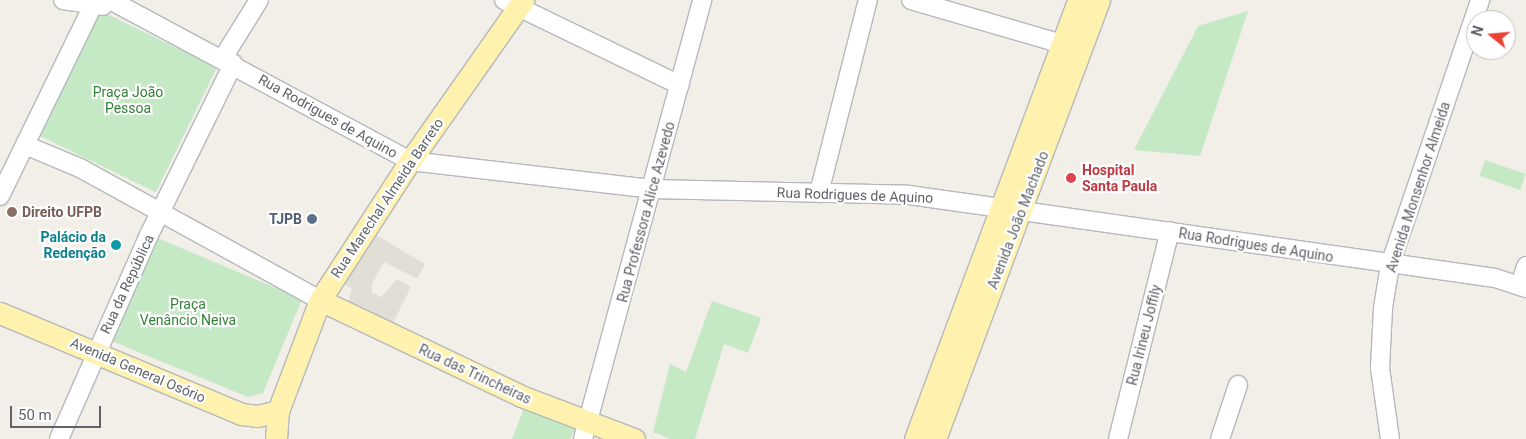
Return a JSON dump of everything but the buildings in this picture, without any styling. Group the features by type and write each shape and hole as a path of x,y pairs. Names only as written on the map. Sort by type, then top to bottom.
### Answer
{"main road":[{"name":"Avenida João Machado","path":"935,439 1013,208 1062,44 1078,0"},
{"name":"Avenida João Machado","path":"915,439 1099,0"},
{"name":"Rua Marechal Almeida Barreto","path":"276,439 278,411 320,300 515,2"},
{"name":"Rua das Trincheiras","path":"320,300 513,392 587,431 634,439"},
{"name":"Avenida General Osório","path":"0,313 241,414 257,416 278,411"}],"street":[{"path":"63,0 92,7 115,3 228,61"},
{"path":"162,212 228,61 259,0"},
{"name":"Rua Professora Alice Azevedo","path":"587,431 702,0"},
{"path":"819,192 868,0"},
{"path":"911,0 1062,44"},
{"name":"Avenida Monsenhor Almeida","path":"1390,439 1380,368 1382,308 1390,265 1480,0"},
{"path":"515,2 680,85"},
{"path":"0,196 92,7"},
{"name":"Rua Rodrigues de Aquino","path":"228,61 410,161 651,189 908,195 1013,208 1390,265 1495,278 1523,286"},
{"path":"25,145 80,168 320,300"},
{"name":"Rua da República","path":"59,439 96,352 162,212"},
{"name":"Rua Irineu Joffily","path":"1118,439 1170,231"},
{"path":"1523,286 1526,266"},
{"path":"1220,439 1238,385"}],"shaded area":[{"path":"371,232 425,264 417,279 384,262 372,284 372,293 381,297 397,279 411,287 393,323 348,301 352,289 341,282"}],"green space":[{"name":"Praça João Pessoa","path":"99,10 217,67 156,192 38,135"},
{"path":"1248,11 1200,156 1134,150 1198,26"},
{"path":"1485,160 1526,174 1520,190 1479,176"},
{"name":"Praça Venâncio Neiva","path":"155,237 302,299 263,393 248,397 109,340"},
{"path":"712,301 761,318 748,353 724,344 695,439 670,439 653,432 670,364 686,372"},
{"path":"525,406 575,429 570,439 512,439"}],"place":[{"name":"Hospital Santa Paula","path":"1071,178"},
{"name":"Direito UFPB","path":"12,212"},
{"name":"TJPB","path":"312,219"},
{"name":"Palácio da Redenção","path":"116,245"}]}
